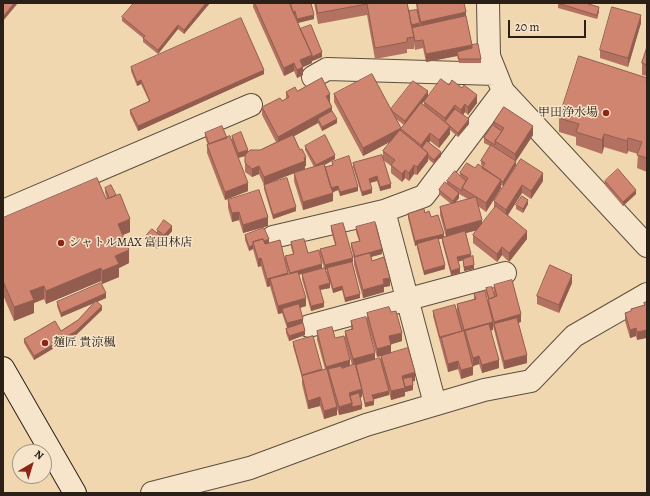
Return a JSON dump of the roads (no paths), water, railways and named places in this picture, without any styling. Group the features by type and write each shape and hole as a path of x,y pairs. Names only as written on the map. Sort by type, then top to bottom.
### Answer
{"street":[{"path":"488,3 489,56 499,82 647,246"},
{"path":"313,77 327,69 499,82"},
{"path":"273,237 384,211 424,196 499,82"},
{"path":"3,211 251,105"},
{"path":"384,211 435,404"},
{"path":"308,326 505,273"},
{"path":"152,493 250,468 366,425 435,404 484,390 532,381 574,336 647,294"},
{"path":"3,368 75,493"}],"place":[{"name":"甲田浄水場","path":"606,113"},
{"name":"シャトルMAX 富田林店","path":"61,243"},
{"name":"麺匠 貴涼楓","path":"45,343"}]}
